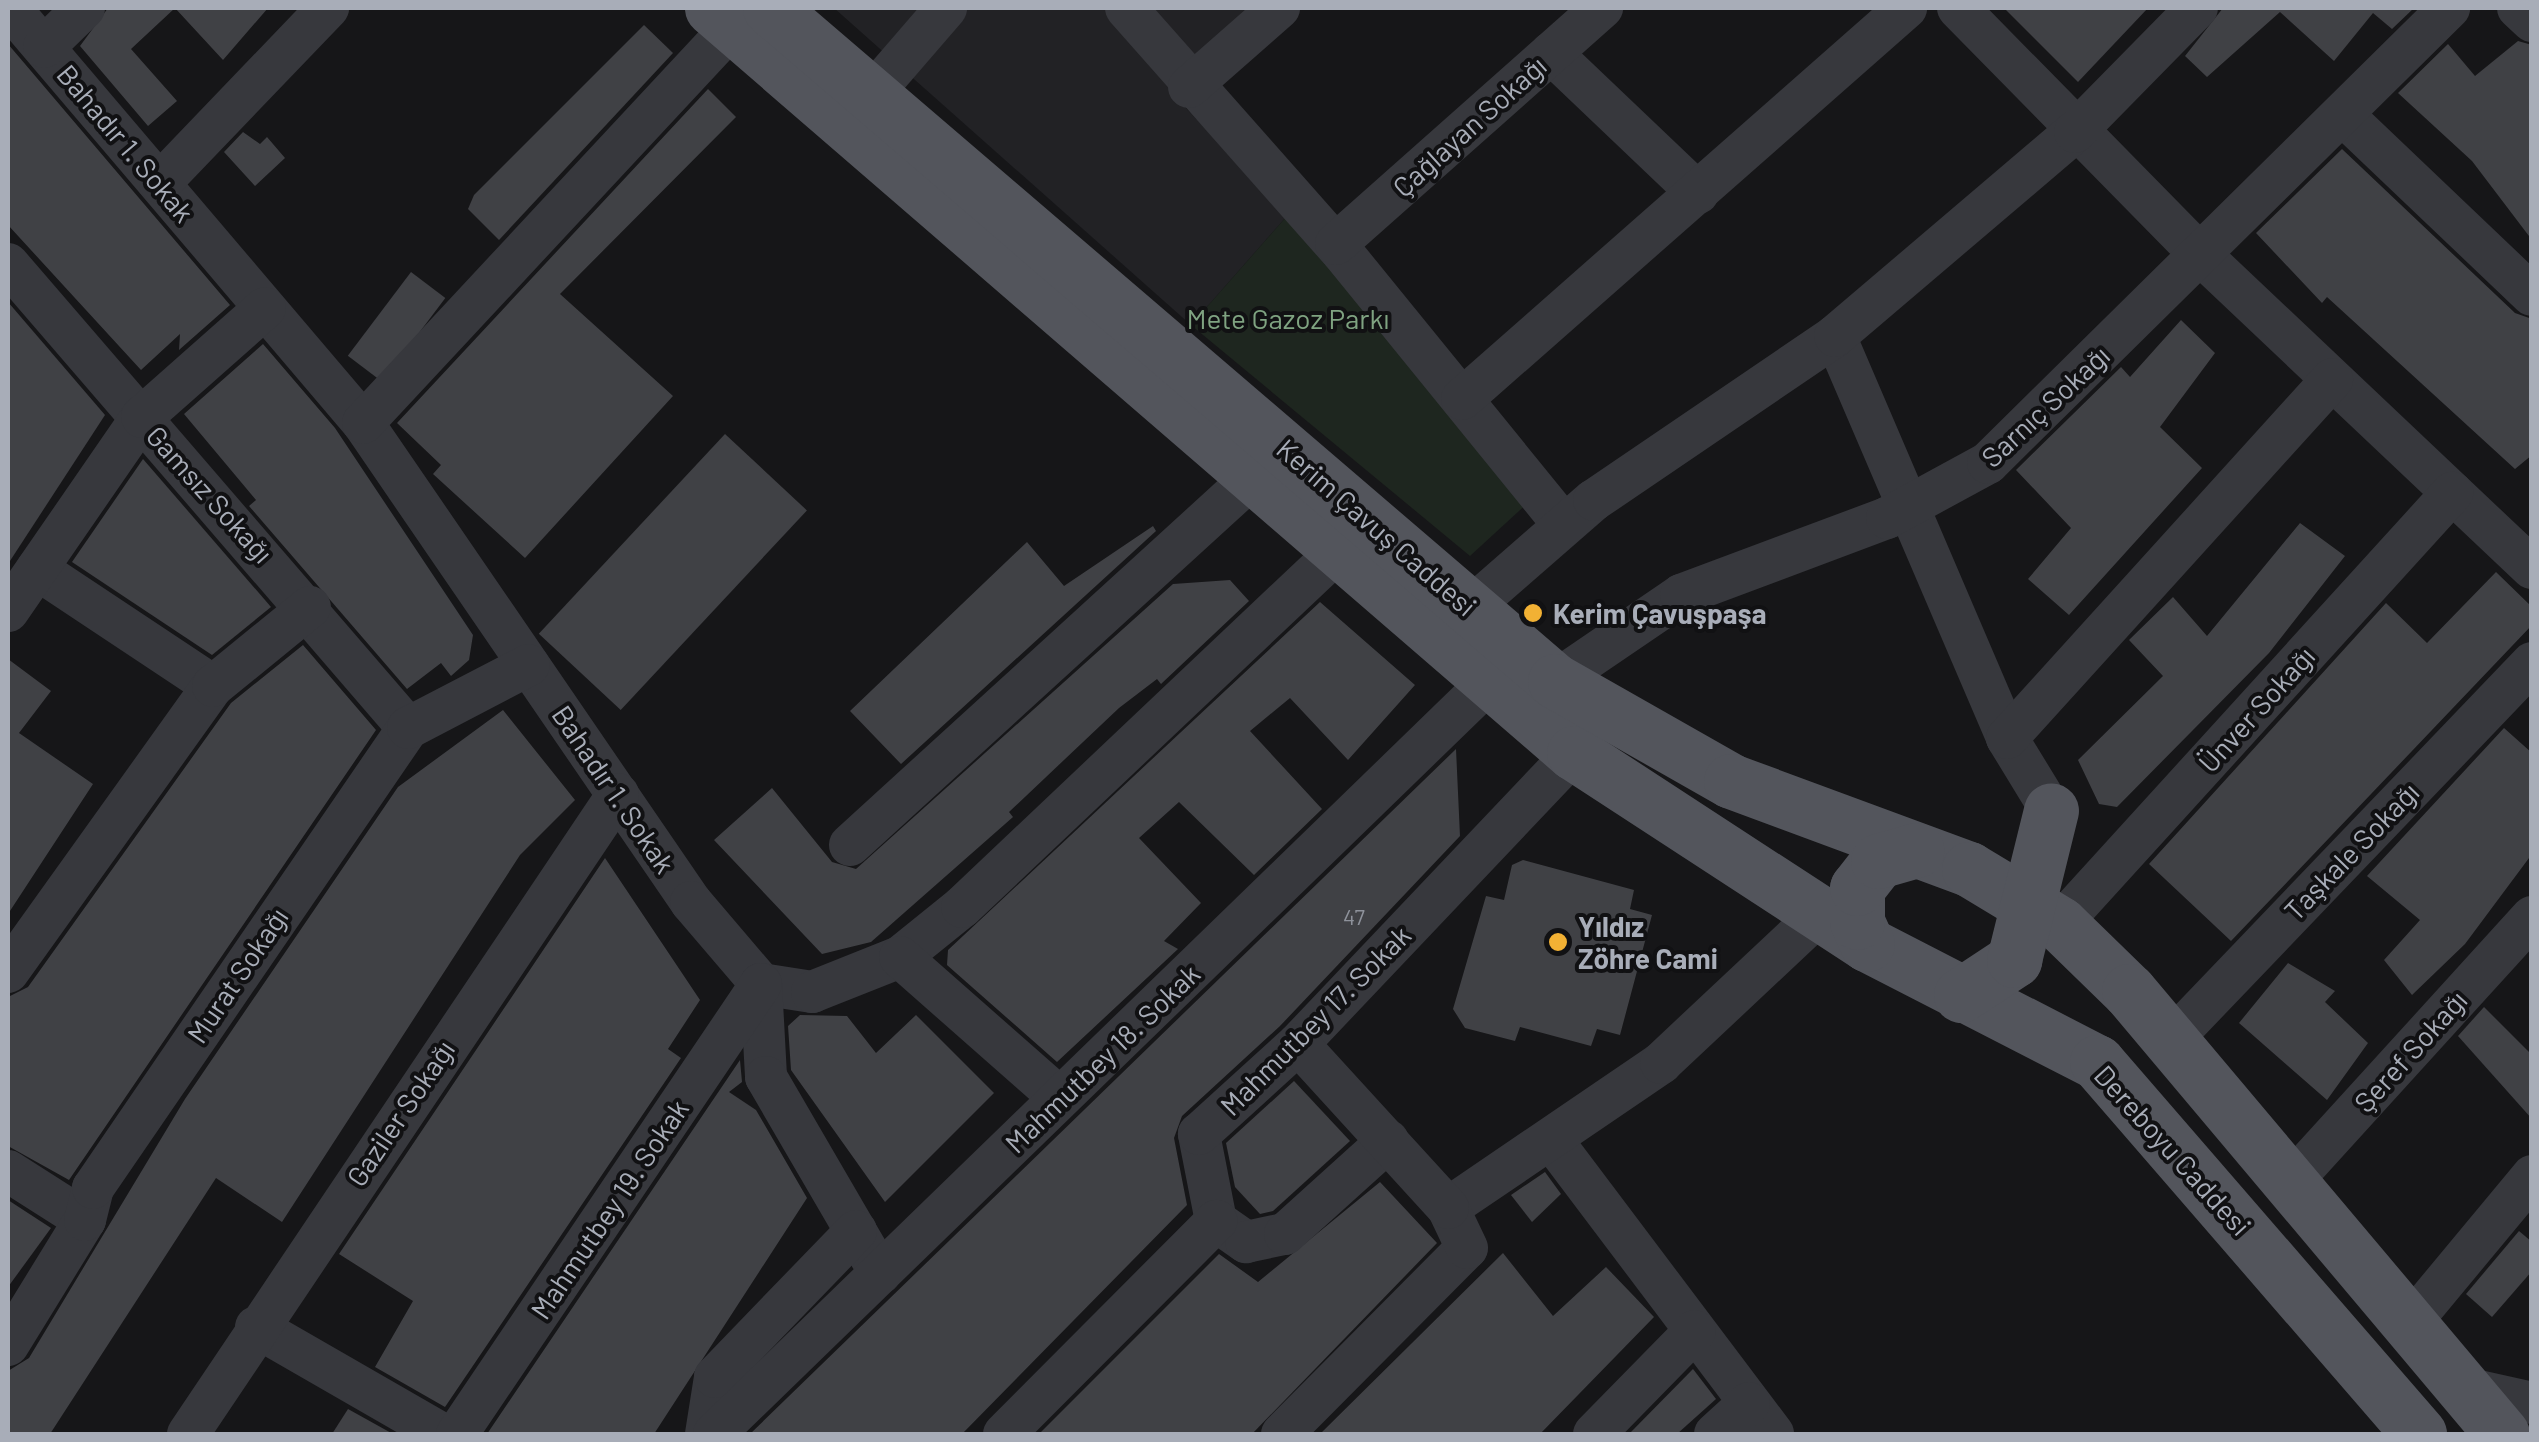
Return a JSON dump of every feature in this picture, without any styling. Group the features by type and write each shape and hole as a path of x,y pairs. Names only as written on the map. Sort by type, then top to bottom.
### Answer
{"main road":[{"name":"Kerim Çavuş Caddesi","path":"738,14 871,95 1555,680 1732,782 1969,869 2045,915"},
{"name":"Kerim Çavuş Caddesi","path":"738,14 1253,477 1574,753 1764,882 1823,911 1867,944"},
{"path":"1960,994 2014,960 2045,915 2051,810"},
{"path":"1969,869 2036,834 2051,810"},
{"path":"1867,944 1857,922 1857,888 1878,860 1916,850"},
{"path":"2045,915 2171,1040 2502,1434"},
{"name":"Dereboyu Caddesi","path":"1867,944 2097,1062 2419,1434"}],"street":[{"name":"Bahadır 1. Sokak","path":"10,8 363,423 618,794 760,984"},
{"path":"44,47 84,8"},
{"path":"160,183 328,8"},
{"path":"871,95 946,8"},
{"path":"1126,8 1188,87 1336,244 1564,524"},
{"path":"1188,87 1279,8"},
{"name":"Çağlayan Sokağı","path":"1336,244 1602,8"},
{"path":"1462,400 1906,8"},
{"path":"1958,8 2075,132 2203,257 2532,568"},
{"path":"1470,608 1564,524 1835,336 2075,132 2197,8"},
{"name":"Sarnıç Sokağı","path":"1555,680 1681,594 1908,507 1988,462 2203,257 2449,8"},
{"path":"2518,8 2532,21"},
{"path":"363,423 738,14"},
{"path":"1551,53 1698,193"},
{"path":"2343,115 2532,296"},
{"name":"Gamsız Sokağı","path":"10,272 310,606 408,728"},
{"path":"8,612 142,417 265,308"},
{"path":"1835,336 2006,738 2051,810"},
{"path":"2006,738 2332,379"},
{"path":"850,845 1253,477"},
{"name":"Ünver Sokağı","path":"2045,915 2452,494"},
{"path":"880,1273 766,1077 760,984 812,992 900,956 962,907 1338,552"},
{"path":"37,568 214,686"},
{"path":"8,972 214,686 310,606"},
{"name":"Taşkale Sokağı","path":"2171,1040 2532,662"},
{"name":"Murat Sokağı","path":"8,1345 85,1220 93,1188 408,728 529,666"},
{"name":"Mahmutbey 18. Sokak","path":"714,1434 1490,682"},
{"name":"Mahmutbey 17. Sokak","path":"1216,1221 1199,1134 1298,1044 1574,753"},
{"name":"Gaziler Sokağı","path":"188,1434 256,1326 618,794"},
{"path":"1448,1208 1662,1063 1823,911"},
{"name":"Şeref Sokağı","path":"2289,1184 2532,918"},
{"path":"900,956 1060,1098"},
{"name":"Mahmutbey 19. Sokak","path":"456,1434 760,984"},
{"path":"1282,1434 1466,1248 1448,1208 1298,1044"},
{"path":"1551,1138 1761,1418 1715,1434"},
{"path":"1004,1434 1216,1221 1246,1242 1285,1234 1388,1141"},
{"path":"8,1171 85,1220"},
{"path":"2411,1322 2532,1176"},
{"path":"706,1434 715,1377 856,1231"},
{"path":"256,1326 442,1434"},
{"path":"1594,1434 1695,1332"},
{"path":"2465,1388 2532,1403"}],"shaded area":[{"path":"834,8 1248,8 1169,90 1287,216 1191,325"}],"green space":[{"name":"Mete Gazoz Parkı","path":"1287,216 1531,500 1470,556 1191,325"}],"building":[{"path":"108,8 175,8 131,49 177,101 148,126 80,46"},
{"path":"175,8 268,8 223,60"},
{"path":"2004,8 2148,8 2078,82"},
{"path":"2223,8 2414,8 2392,29 2373,13 2334,61 2280,12 2207,77 2185,56"},
{"path":"644,25 673,53 499,240 468,209 474,195"},
{"path":"2518,41 2532,45 2532,240 2472,161 2398,93 2448,44 2475,76"},
{"path":"8,44 230,305 179,350 180,334 141,370 8,225"},
{"path":"708,89 736,117 560,294 673,396 525,558 433,474 441,465 397,423"},
{"path":"243,132 260,144 267,137 285,158 255,186 224,152"},
{"path":"2342,149 2515,313 2532,319 2532,455 2515,469 2327,297 2322,303 2256,233"},
{"path":"411,272 445,298 382,382 348,356"},
{"path":"8,302 105,415 8,564"},
{"path":"2181,320 2215,353 2160,427 2202,468 2069,615 2028,579 2071,528 2016,470 2121,367 2130,377"},
{"path":"263,344 335,428 473,635 469,660 451,676 441,663 407,689 249,506 256,500 184,414"},
{"path":"725,434 807,510 621,710 539,634"},
{"path":"143,459 271,607 212,655 72,562"},
{"path":"2300,523 2345,556 2269,653 2117,807 2099,804 2078,760 2163,676 2129,640 2173,597 2207,636"},
{"path":"1153,526 1156,531 901,764 850,711 1027,542 1064,586"},
{"path":"2496,572 2532,607 2532,625 2231,941 2149,864 2386,603 2427,643"},
{"path":"1230,580 1249,601 1161,684 1157,679 1119,708 1009,812 1013,817 871,942 822,954 714,840 772,788 832,862 856,869 1173,584"},
{"path":"1320,602 1415,685 1348,760 1290,698 1250,731 1322,809 1254,875 1179,802 1139,838 1201,903 1164,941 1178,949 1057,1062 947,965 948,950"},
{"path":"303,645 376,730 69,1180 8,1146 8,997 28,987 231,703"},
{"path":"8,659 51,691 19,733 93,784 8,914"},
{"path":"503,710 575,800 520,855 282,1222 216,1178 50,1434 8,1434 8,1371 29,1358 185,1099 398,787"},
{"path":"2504,728 2532,753 2532,854 2465,944 2412,995 2384,960 2420,920 2367,876"},
{"path":"1456,749 1460,836 1280,1026 1182,1116 1174,1138 1187,1205 962,1434 750,1434"},
{"path":"605,858 700,1000 668,1049 681,1058 445,1407 375,1367 413,1301 339,1254"},
{"name":"Yıldız Zöhre Cami","path":"1523,860 1634,890 1630,909 1652,915 1620,1035 1597,1029 1591,1046 1520,1027 1515,1041 1465,1028 1453,1009 1486,896 1504,900 1512,865"},
{"path":"2288,963 2335,991 2325,1002 2368,1043 2327,1100 2239,1023"},
{"path":"2484,1007 2532,1055 2532,1119 2458,1036"},
{"path":"800,1015 847,1016 876,1053 916,1015 994,1093 885,1202 791,1070 788,1026"},
{"path":"740,1060 742,1082 729,1092 756,1110 807,1198 654,1434 487,1434"},
{"path":"1294,1081 1350,1141 1273,1211 1260,1214 1235,1187 1226,1143"},
{"path":"1545,1172 1561,1194 1532,1222 1511,1195"},
{"path":"1380,1182 1437,1243 1252,1434 1039,1434 1219,1254 1258,1282"},
{"path":"8,1200 51,1228 8,1287"},
{"path":"2519,1231 2532,1242 2532,1271 2492,1317 2466,1294"},
{"path":"1503,1253 1553,1316 1606,1267 1654,1317 1540,1434 1320,1434"},
{"path":"1693,1369 1716,1399 1677,1434 1629,1434"},
{"path":"348,1409 393,1434 332,1434"}],"place":[{"name":"Kerim Çavuşpaşa","path":"1533,613"},
{"name":"Yıldız Zöhre Cami","path":"1558,942"}]}
